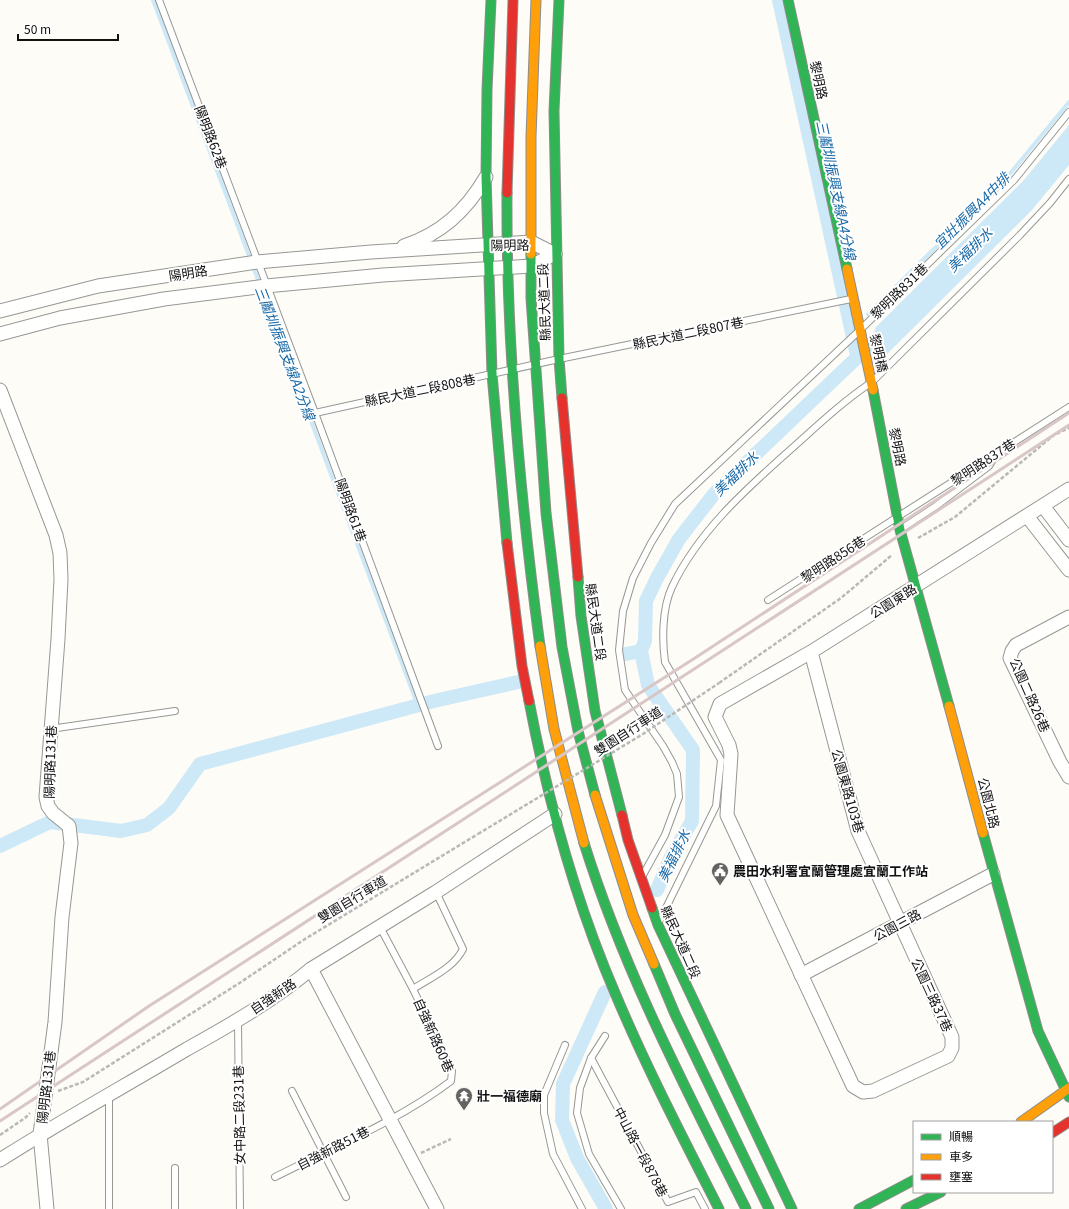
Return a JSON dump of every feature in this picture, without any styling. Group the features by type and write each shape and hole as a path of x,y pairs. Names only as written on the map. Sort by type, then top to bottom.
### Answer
{"street":[{"path":"491,0 487,90 486,176 492,374 509,569 522,666 542,765 583,910 615,993 668,1108 719,1209"},
{"path":"513,0 508,120 508,267 513,370 533,593 544,680 571,800 596,882 621,948 664,1041 746,1209"},
{"name":"縣民大道二段","path":"536,0 531,137 531,266 534,365 547,521 562,647 578,731 599,811 633,915 675,1014 768,1209"},
{"name":"縣民大道二段","path":"559,0 554,111 555,254 559,360 579,600 595,712 628,840 658,925 793,1209"},
{"name":"黎明路","path":"788,0 860,330"},
{"path":"371,252 401,247 418,242 440,230 459,214 475,196 486,176"},
{"name":"陽明路","path":"0,334 262,274 371,252 531,242 555,254"},
{"name":"陽明路","path":"0,311 98,286 262,274 489,269 531,266 555,254"},
{"name":"黎明橋","path":"860,330 872,382"},
{"name":"黎明路","path":"872,382 898,518"},
{"name":"陽明路131巷","path":"0,390 56,535 60,553 58,639 50,729 46,798 48,806 53,813 69,826 72,843 62,917 55,1022 40,1134 47,1209"},
{"name":"公園東路","path":"801,975 727,815 731,754 729,745 715,717 716,710 720,704 810,652 1069,489"},
{"path":"1042,506 1069,540"},
{"path":"1027,516 1069,570"},
{"name":"公園北路","path":"898,518 900,530 974,796 993,874 1038,1031 1068,1092"},
{"name":"公園二路26巷","path":"1069,617 1016,645 1010,658 1060,762 1069,777"},
{"name":"公園東路103巷","path":"810,652 858,831 900,924"},
{"name":"自強新路","path":"0,1160 40,1134 238,1020 297,981 312,969 436,892 555,814"},
{"name":"公園三路","path":"801,975 993,874"},
{"name":"公園三路37巷","path":"801,975 853,1086 862,1092 873,1091 948,1056 952,1048 952,1037 900,924"},
{"path":"642,936 676,965"},
{"path":"312,969 437,1209"},
{"path":"664,1041 666,1071"},
{"path":"667,1086 668,1108"},
{"path":"1023,1121 1068,1092"},
{"path":"1053,1132 1069,1122"},
{"path":"859,1209 913,1181"},
{"path":"906,1209 939,1193"}],"lane":[{"name":"陽明路62巷","path":"159,0 262,274"},
{"name":"黎明路831巷","path":"641,878 665,835 679,797 677,774 672,762 663,746 625,690 619,650 623,611 633,578 650,542 675,504 860,330 1014,180 1069,112"},
{"path":"658,925 716,806 721,760 665,662 662,644 664,619 671,588 689,556 720,516 844,401 872,382 1020,235 1050,203 1069,179"},
{"name":"陽明路61巷","path":"262,274 438,746"},
{"name":"縣民大道二段807巷","path":"524,367 853,299"},
{"name":"縣民大道二段808巷","path":"315,413 524,367"},
{"name":"黎明路837巷","path":"898,518 1069,407"},
{"path":"900,530 936,506 989,466 996,454"},
{"name":"黎明路856巷","path":"768,600 898,518"},
{"path":"50,729 175,711"},
{"path":"413,989 453,964 459,958 463,949 436,892"},
{"name":"自強新路60巷","path":"380,927 413,989 452,1071 453,1077 451,1081 434,1095 391,1119"},
{"name":"女中路二段231巷","path":"238,1020 240,1209"},
{"path":"605,1036 591,1058 580,1088 577,1114 589,1154 621,1209"},
{"path":"565,1045 544,1095 544,1113 553,1154 582,1209"},
{"name":"中山路一段878巷","path":"591,1058 668,1202 696,1192 705,1209"},
{"path":"292,1091 346,1197"},
{"path":"109,1095 109,1209"},
{"name":"自強新路51巷","path":"275,1177 391,1119"},
{"path":"175,1168 175,1209"}],"path":[{"name":"雙園自行車道","path":"0,1135 25,1118 44,1096 83,1082 238,984 305,939 643,734 719,683"},
{"path":"411,1158 451,1139"}],"water":[{"path":"1069,125 1069,165 1032,210 882,359 875,328 1024,180"}],"waterway":[{"name":"三鬮圳振興支線A2分線","path":"153,0 418,706"},
{"name":"三鬮圳振興支線A4分線","path":"779,0 856,351"},
{"name":"宜壯振興A4中排","path":"868,314 1008,176 1069,102"},
{"name":"美福排水","path":"657,890 671,857 692,821 693,750 648,685 641,651 645,641 646,601 679,539 714,494 890,326"},
{"path":"626,654 641,651"},
{"path":"0,846 50,822 121,831 147,825 169,808 200,764 434,701 518,682"},
{"path":"605,992 563,1084 562,1120 577,1158 606,1209"}],"railway":[{"path":"0,1109 149,1006 695,658 1069,413"},
{"path":"0,1121 1069,425"}],"traffic: fast":[{"path":"491,0 487,90 486,176 492,374 507,543"},
{"path":"559,0 554,111 559,359 562,398"},
{"path":"788,0 847,269"},
{"path":"507,193 509,307 516,420 526,534 540,646"},
{"path":"531,254 531,298 546,513 562,647 578,731 595,795"},
{"path":"873,390 900,530 949,706"},
{"path":"578,577 581,616 595,711 622,815"},
{"path":"529,701 554,813 587,922 627,1021 678,1129 719,1209"},
{"path":"983,833 1038,1031 1069,1097"},
{"path":"584,843 600,891 637,983 679,1074 746,1209"},
{"path":"652,908 658,925 792,1209"},
{"path":"654,964 675,1014 769,1209"},
{"path":"859,1209 913,1181"},
{"path":"906,1209 939,1193"}],"traffic: slow":[{"path":"531,254 531,137 536,0"},
{"path":"847,269 873,390"},
{"path":"540,646 554,729 584,843"},
{"path":"949,706 983,833"},
{"path":"595,795 633,915 654,964"},
{"path":"1022,1121 1069,1088"}],"traffic: jam":[{"path":"507,193 513,0"},
{"path":"562,398 578,577"},
{"path":"507,543 522,666 529,701"},
{"path":"622,815 628,840 652,908"},
{"path":"1053,1132 1069,1122"}],"place":[{"name":"農田水利署宜蘭管理處宜蘭工作站","path":"720,886"},
{"name":"壯一福德廟","path":"464,1111"}]}
